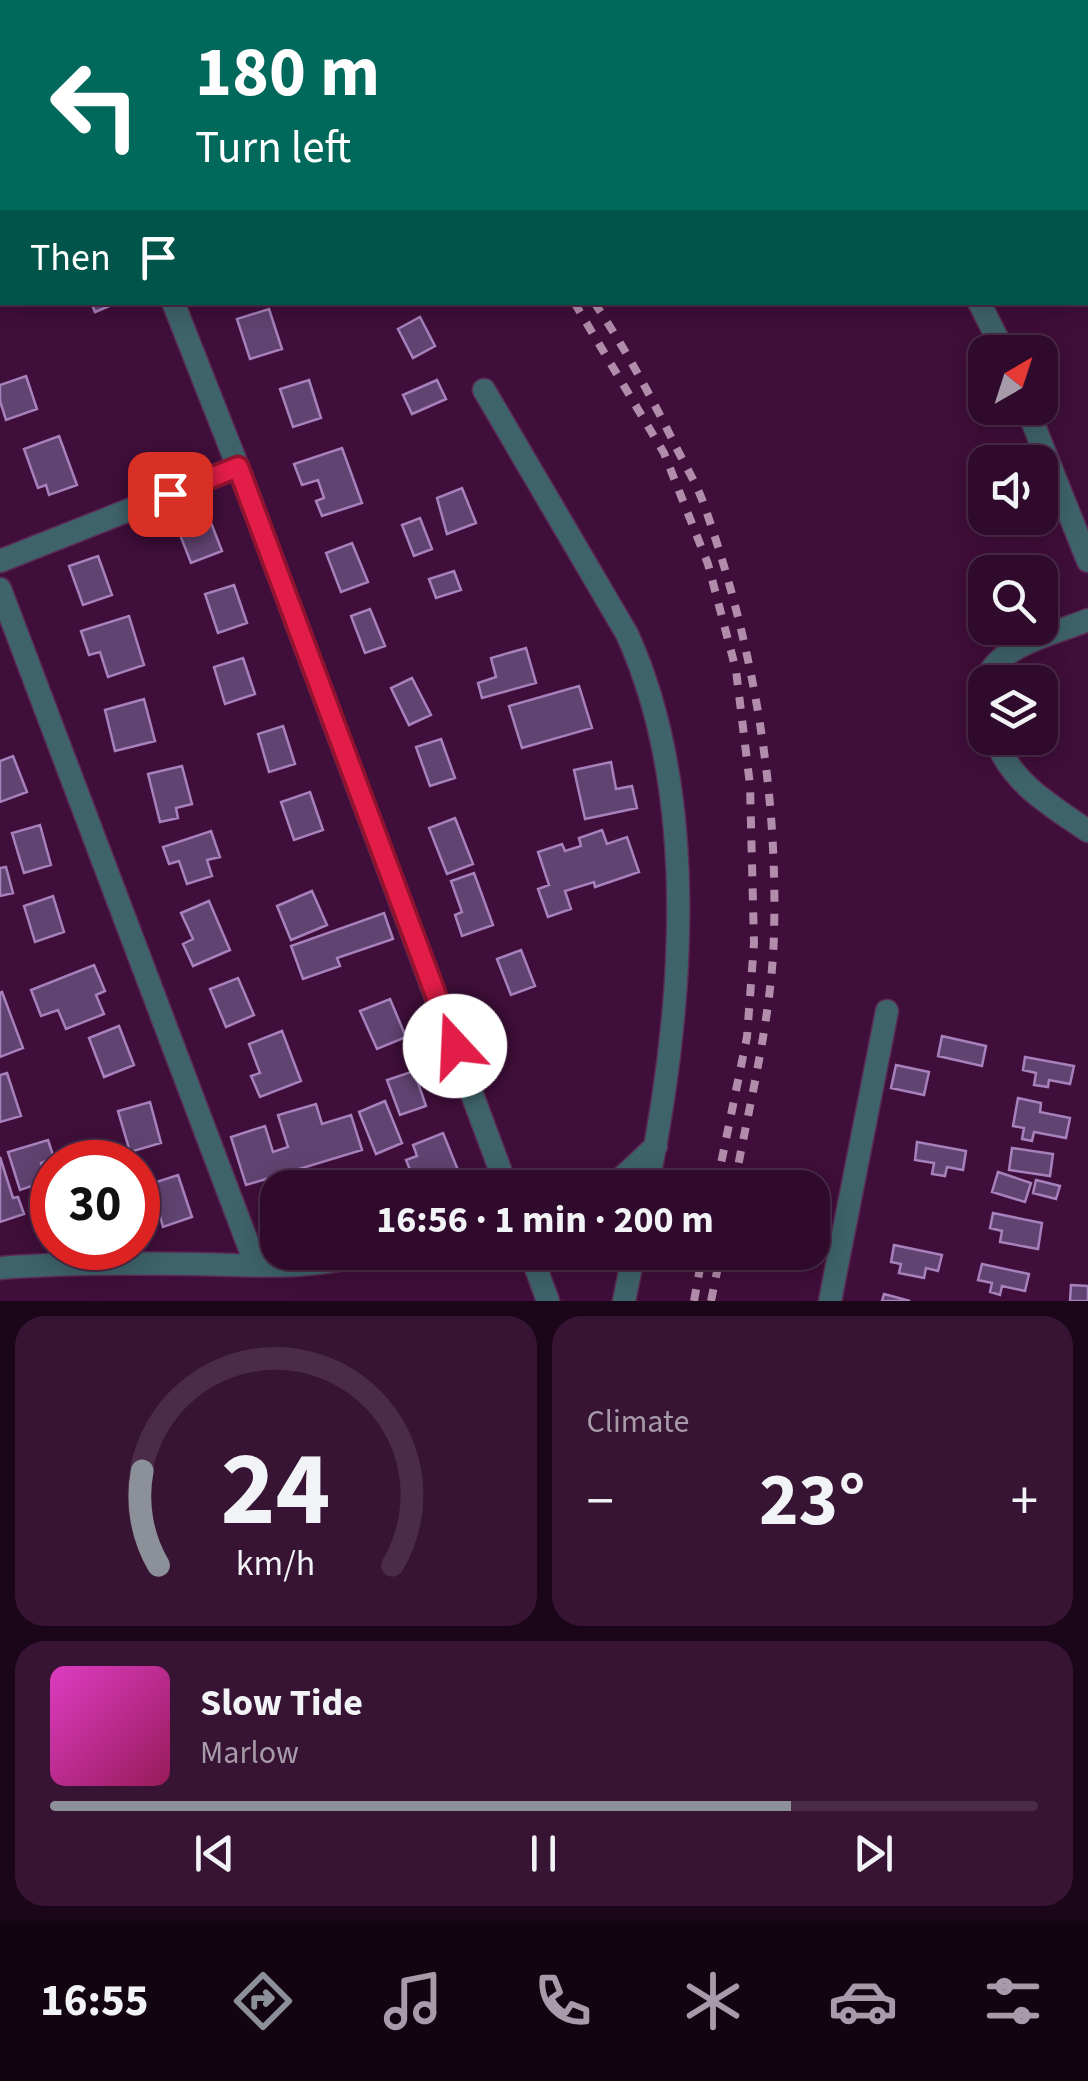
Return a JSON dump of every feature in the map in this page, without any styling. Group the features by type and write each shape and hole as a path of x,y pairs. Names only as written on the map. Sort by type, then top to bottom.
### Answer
{"street":[{"path":"174,305 500,1170"},
{"path":"980,305 996,335"},
{"path":"484,390 627,634 645,674 660,726 674,810 677,940 674,1028 651,1170"},
{"path":"1034,425 1088,561"},
{"path":"0,562 238,467"},
{"path":"0,589 256,1264"},
{"path":"992,665 1002,656 1088,620"},
{"path":"1003,755 1011,772 1041,799 1088,831"},
{"path":"830,1301 887,1010"},
{"path":"630,1170 656,1146"},
{"path":"0,1268 85,1263 260,1264"},
{"path":"537,1270 548,1301"},
{"path":"624,1301 630,1270"}],"building":[{"path":"92,305 112,305 95,312"},
{"path":"269,309 282,349 250,359 237,319"},
{"path":"420,317 435,346 413,358 398,329"},
{"path":"26,376 37,409 6,420 0,385"},
{"path":"309,380 321,418 293,427 280,389"},
{"path":"437,380 446,399 412,414 403,395"},
{"path":"59,436 77,485 49,495 46,485 38,488 24,449"},
{"path":"342,448 362,503 322,516 316,501 324,498 318,480 302,485 294,464"},
{"path":"462,488 476,523 447,534 437,498"},
{"path":"208,515 222,551 191,563 177,527"},
{"path":"420,518 432,549 414,556 402,525"},
{"path":"352,543 368,582 341,592 326,553"},
{"path":"98,556 112,595 83,605 69,566"},
{"path":"454,571 461,590 436,598 429,579"},
{"path":"234,585 247,623 218,633 205,594"},
{"path":"370,609 385,646 365,653 351,616"},
{"path":"129,616 144,665 108,677 100,652 89,655 81,631"},
{"path":"526,648 536,683 482,698 478,683 496,677 491,658"},
{"path":"243,658 255,694 225,704 214,667"},
{"path":"412,678 431,715 409,725 391,688"},
{"path":"579,686 592,728 522,748 509,706"},
{"path":"144,699 155,741 115,751 105,710"},
{"path":"283,726 295,764 269,772 258,734"},
{"path":"441,739 455,778 430,786 416,747"},
{"path":"13,756 27,792 0,802 0,761"},
{"path":"611,762 616,789 632,786 637,808 585,819 574,770"},
{"path":"182,766 192,804 176,808 178,818 160,822 148,774"},
{"path":"310,792 323,830 294,840 281,802"},
{"path":"455,818 473,864 447,874 429,828"},
{"path":"40,825 51,865 24,873 12,833"},
{"path":"602,830 607,844 627,837 639,872 595,887 594,882 565,891 571,909 548,917 538,889 549,885 538,852 562,844 565,851 581,846 579,838"},
{"path":"211,831 220,857 207,860 212,876 187,884 179,861 169,864 163,847"},
{"path":"6,867 13,893 0,896 0,868"},
{"path":"474,873 493,925 462,936 455,915 462,912 451,881"},
{"path":"312,891 327,925 291,940 277,906"},
{"path":"53,896 64,932 35,942 24,906"},
{"path":"209,901 230,950 193,966 183,944 193,939 181,913"},
{"path":"384,913 393,939 337,958 340,966 303,979 291,946"},
{"path":"521,950 535,986 511,995 497,959"},
{"path":"94,965 105,991 96,995 104,1014 66,1029 58,1010 41,1016 31,990"},
{"path":"238,978 254,1015 226,1027 210,989"},
{"path":"0,993 23,1048 0,1057"},
{"path":"390,999 406,1037 377,1049 360,1011"},
{"path":"119,1026 134,1065 104,1077 89,1038"},
{"path":"282,1031 301,1081 260,1097 251,1076 260,1073 249,1044"},
{"path":"942,1036 986,1046 982,1066 938,1056"},
{"path":"1025,1057 1074,1066 1070,1084 1049,1080 1048,1087 1034,1085 1036,1073 1023,1070"},
{"path":"896,1065 929,1072 924,1095 891,1088"},
{"path":"414,1071 426,1106 400,1115 387,1080"},
{"path":"7,1073 21,1116 0,1122 0,1075"},
{"path":"1018,1098 1041,1103 1040,1112 1070,1118 1066,1138 1034,1132 1032,1141 1022,1139 1024,1128 1013,1126"},
{"path":"385,1101 402,1143 376,1154 359,1112"},
{"path":"150,1102 161,1143 126,1140 118,1111"},
{"path":"316,1104 322,1124 351,1115 362,1150 296,1170 260,1170 260,1181 246,1185 231,1137 265,1126 273,1152 288,1147 278,1115"},
{"path":"443,1133 458,1170 410,1170 406,1160 417,1156 413,1145"},
{"path":"917,1142 966,1151 963,1170 947,1167 945,1176 932,1174 934,1163 915,1160"},
{"path":"30,1145 30,1187 20,1190 8,1152"},
{"path":"1012,1148 1053,1154 1050,1176 1009,1170"},
{"path":"0,1157 13,1198 18,1197 24,1214 0,1222"},
{"path":"998,1172 1031,1183 1025,1202 992,1192"},
{"path":"178,1175 192,1217 163,1227 160,1181"},
{"path":"1036,1180 1060,1186 1056,1199 1033,1193"},
{"path":"993,1213 1042,1223 1038,1249 1000,1242 1002,1231 990,1228"},
{"path":"894,1245 942,1255 938,1271 926,1268 924,1278 899,1273 901,1264 891,1262"},
{"path":"982,1264 1029,1274 1025,1291 1002,1286 1000,1295 990,1292 992,1283 978,1280"},
{"path":"1071,1285 1088,1286 1088,1301 1070,1301"},
{"path":"884,1294 910,1301 882,1301"}],"railway":[{"path":"576,305 664,453 708,564 736,670 750,785 754,943 747,1037 720,1170"},
{"path":"596,305 638,373 700,495 735,607 758,714 771,823 774,933 764,1029 737,1170"},
{"path":"694,1301 700,1270"},
{"path":"711,1301 717,1270"}],"route":[{"path":"170,494 238,467 455,1046"}]}
